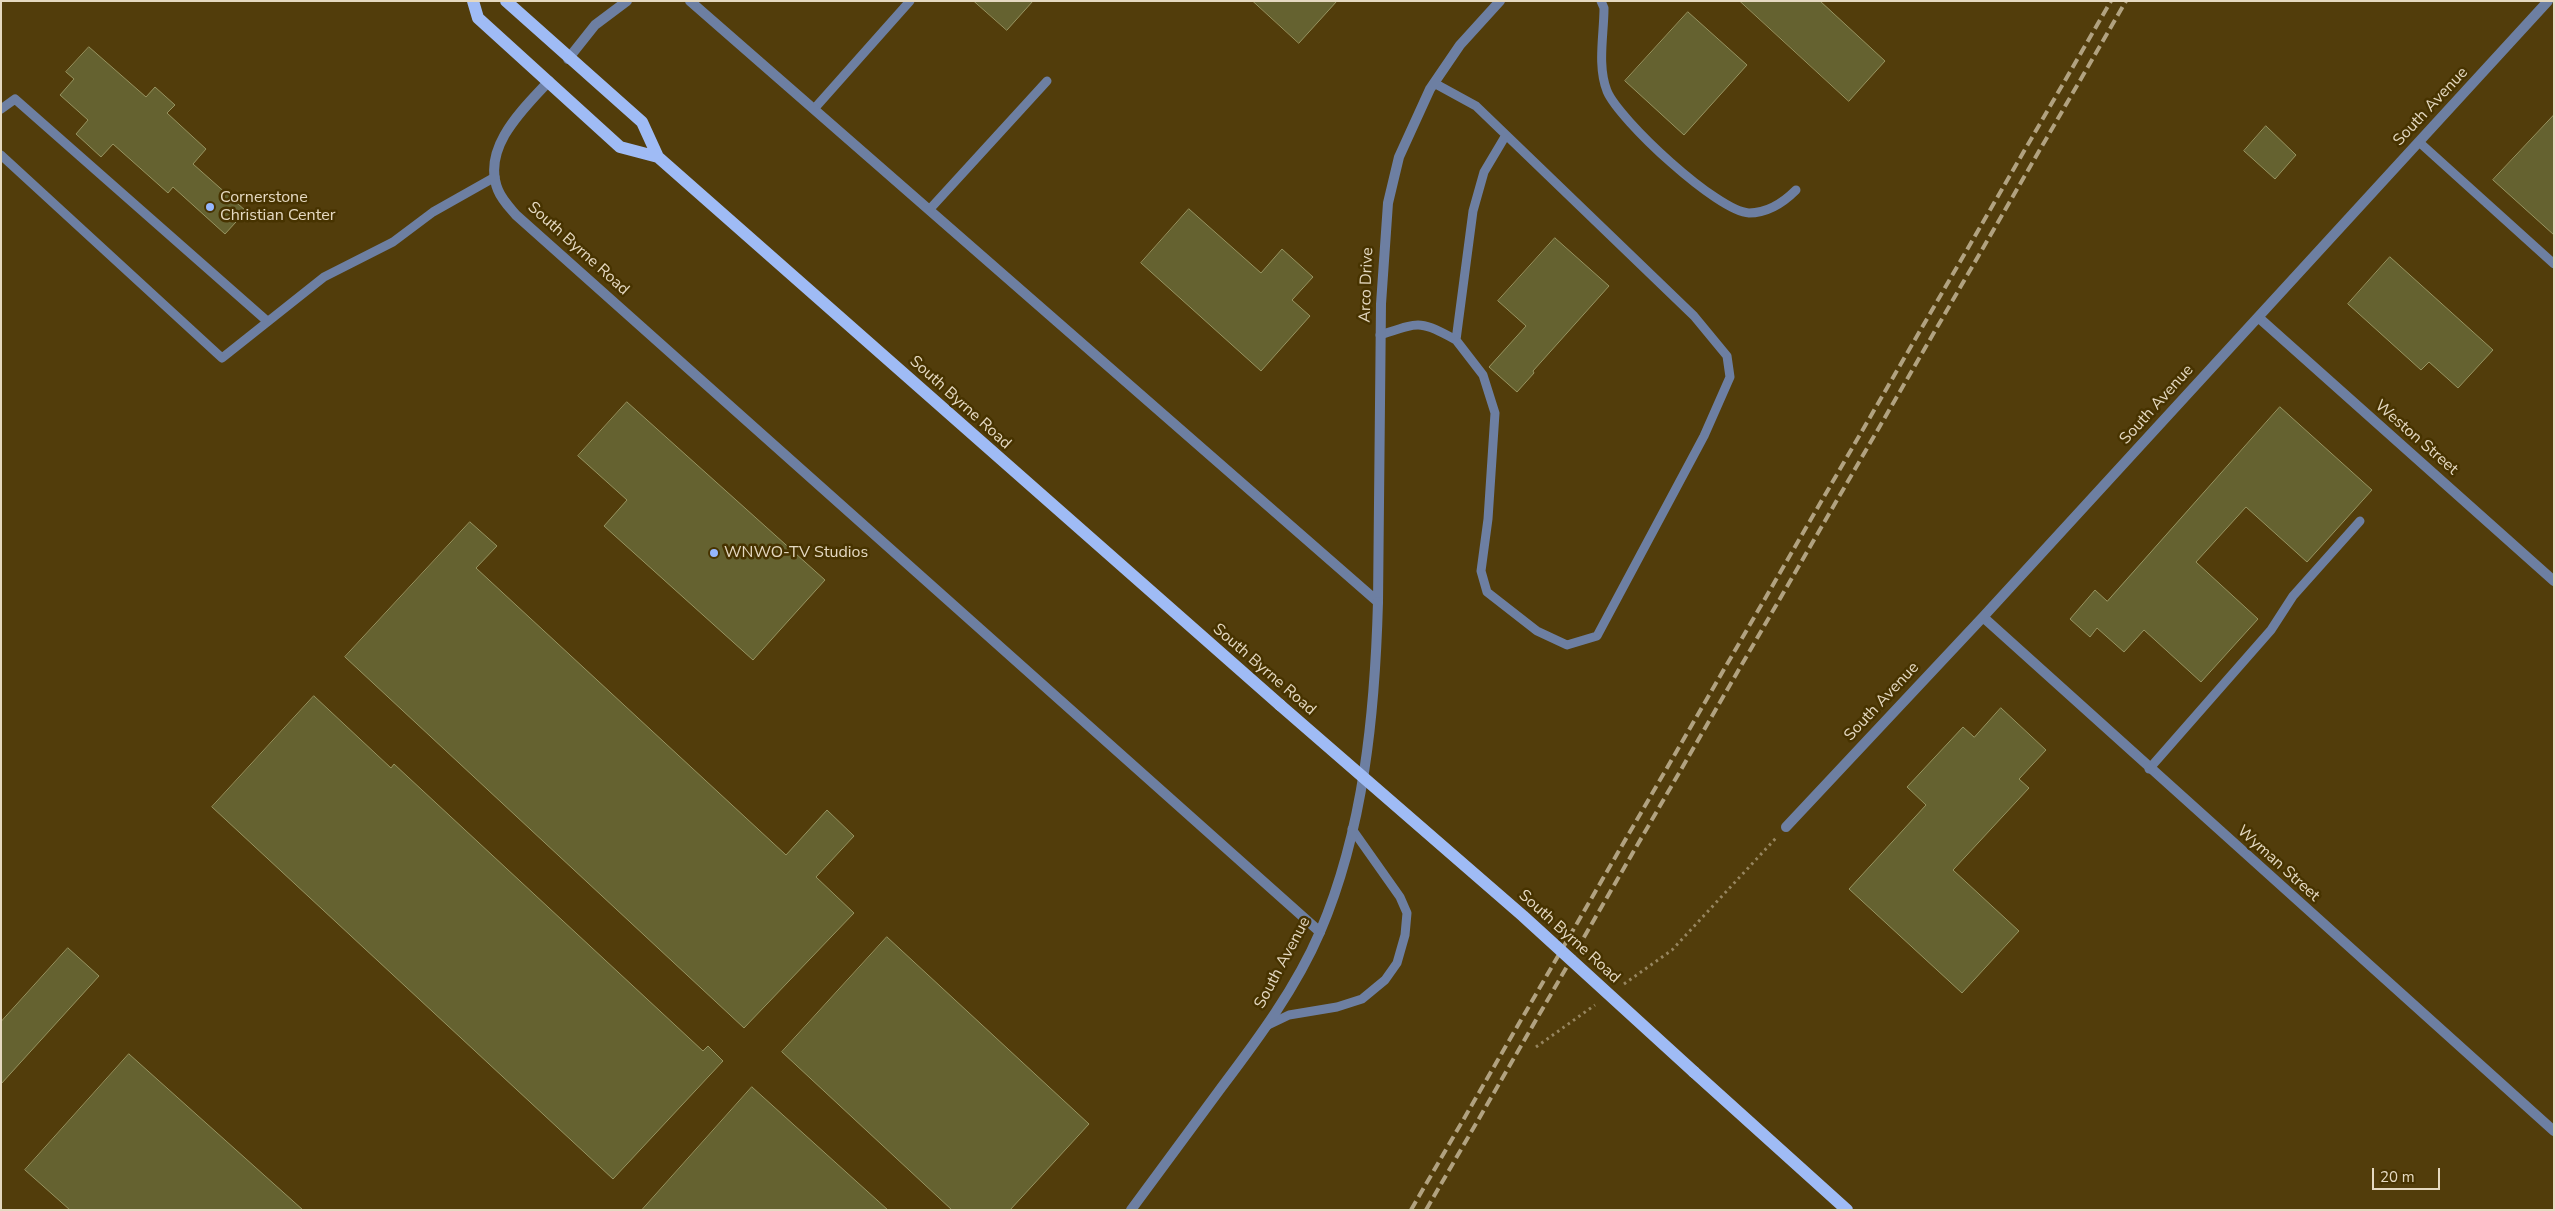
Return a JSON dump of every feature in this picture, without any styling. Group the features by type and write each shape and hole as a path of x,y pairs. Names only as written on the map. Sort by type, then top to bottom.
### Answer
{"main road":[{"name":"South Byrne Road","path":"473,1 478,18 620,147 658,157"},
{"name":"South Byrne Road","path":"506,1 642,122 658,157 1280,705 1523,916 1847,1210"}],"street":[{"path":"568,58 595,25 627,1"},
{"path":"690,1 1378,602"},
{"name":"Arco Drive","path":"1378,602 1380,335 1383,257 1388,203 1399,157 1434,83 1460,45 1500,1"},
{"name":"South Avenue","path":"1786,827 1983,617 2548,1"},
{"name":"South Byrne Road","path":"549,81 526,106 503,138 495,156 495,177 498,190 516,215 1320,932"},
{"name":"Weston Street","path":"2258,317 2554,581"},
{"name":"South Avenue","path":"1131,1210 1286,997 1320,932 1344,862 1370,731 1378,602"},
{"name":"Wyman Street","path":"1983,617 2149,769 2554,1131"}],"lane":[{"path":"814,109 910,1"},
{"path":"1601,1 1604,22 1602,64 1607,92 1614,105 1661,154 1714,197 1732,208 1750,213 1784,202 1796,190"},
{"path":"929,210 1047,81"},
{"path":"1380,335 1415,324 1430,326 1456,340 1483,375 1495,413 1488,519 1482,571 1487,592 1538,631 1567,645 1597,636 1704,436 1730,377 1727,356 1694,316 1476,106 1434,83"},
{"path":"1,109 15,100 267,321"},
{"path":"1456,340 1474,211 1484,172 1506,135"},
{"path":"2419,142 2554,264"},
{"path":"1,154 222,358 324,277 393,242 441,207 495,177"},
{"path":"2149,769 2271,630 2292,596 2360,521"},
{"path":"1266,1026 1288,1015 1337,1007 1362,999 1385,980 1398,963 1405,935 1407,912 1400,897 1352,829"}],"path":[{"path":"1616,990 1672,950 1786,827"},
{"path":"1536,1047 1600,1001"}],"building":[{"path":"974,1 1033,1 1007,30"},
{"path":"1253,1 1337,1 1299,43"},
{"path":"1740,1 1820,1 1885,61 1849,101"},
{"path":"1688,12 1747,65 1684,135 1625,81"},
{"path":"89,47 146,97 155,87 175,105 167,113 206,149 193,164 246,211 225,234 173,187 168,193 113,144 101,157 76,134 88,120 60,95 74,79 66,72"},
{"path":"2554,115 2554,235 2493,180"},
{"path":"2266,126 2296,155 2275,179 2244,151"},
{"path":"1189,209 1261,273 1282,249 1313,277 1292,300 1310,316 1261,371 1141,263"},
{"path":"1555,238 1609,286 1533,371 1534,373 1517,392 1489,367 1526,326 1498,301"},
{"path":"2390,257 2493,350 2458,388 2429,362 2421,370 2348,304"},
{"name":"WNWO-TV Studios","path":"627,402 825,580 753,660 604,526 627,500 578,456"},
{"path":"2280,407 2372,490 2307,562 2246,507 2196,562 2258,619 2201,682 2144,630 2124,652 2097,628 2090,637 2070,619 2095,590 2107,601"},
{"path":"470,522 497,546 476,568 786,855 827,810 854,836 816,877 854,913 744,1028 345,657"},
{"path":"314,696 391,768 394,764 703,1051 708,1046 723,1061 613,1179 212,807"},
{"path":"2001,708 2046,750 2019,779 2029,788 1953,870 2019,931 1962,993 1849,889 1926,805 1907,787 1963,727 1974,737"},
{"path":"887,937 1089,1124 1010,1210 952,1210 782,1052"},
{"path":"68,948 99,976 1,1084 1,1022"},
{"path":"129,1054 303,1210 70,1210 25,1170"},
{"path":"752,1087 888,1210 642,1210"}],"railway":[{"path":"1411,1210 2111,1"},
{"path":"1426,1210 2126,1"}],"place":[{"name":"Cornerstone Christian Center","path":"210,207"},
{"name":"WNWO-TV Studios","path":"714,553"}]}
